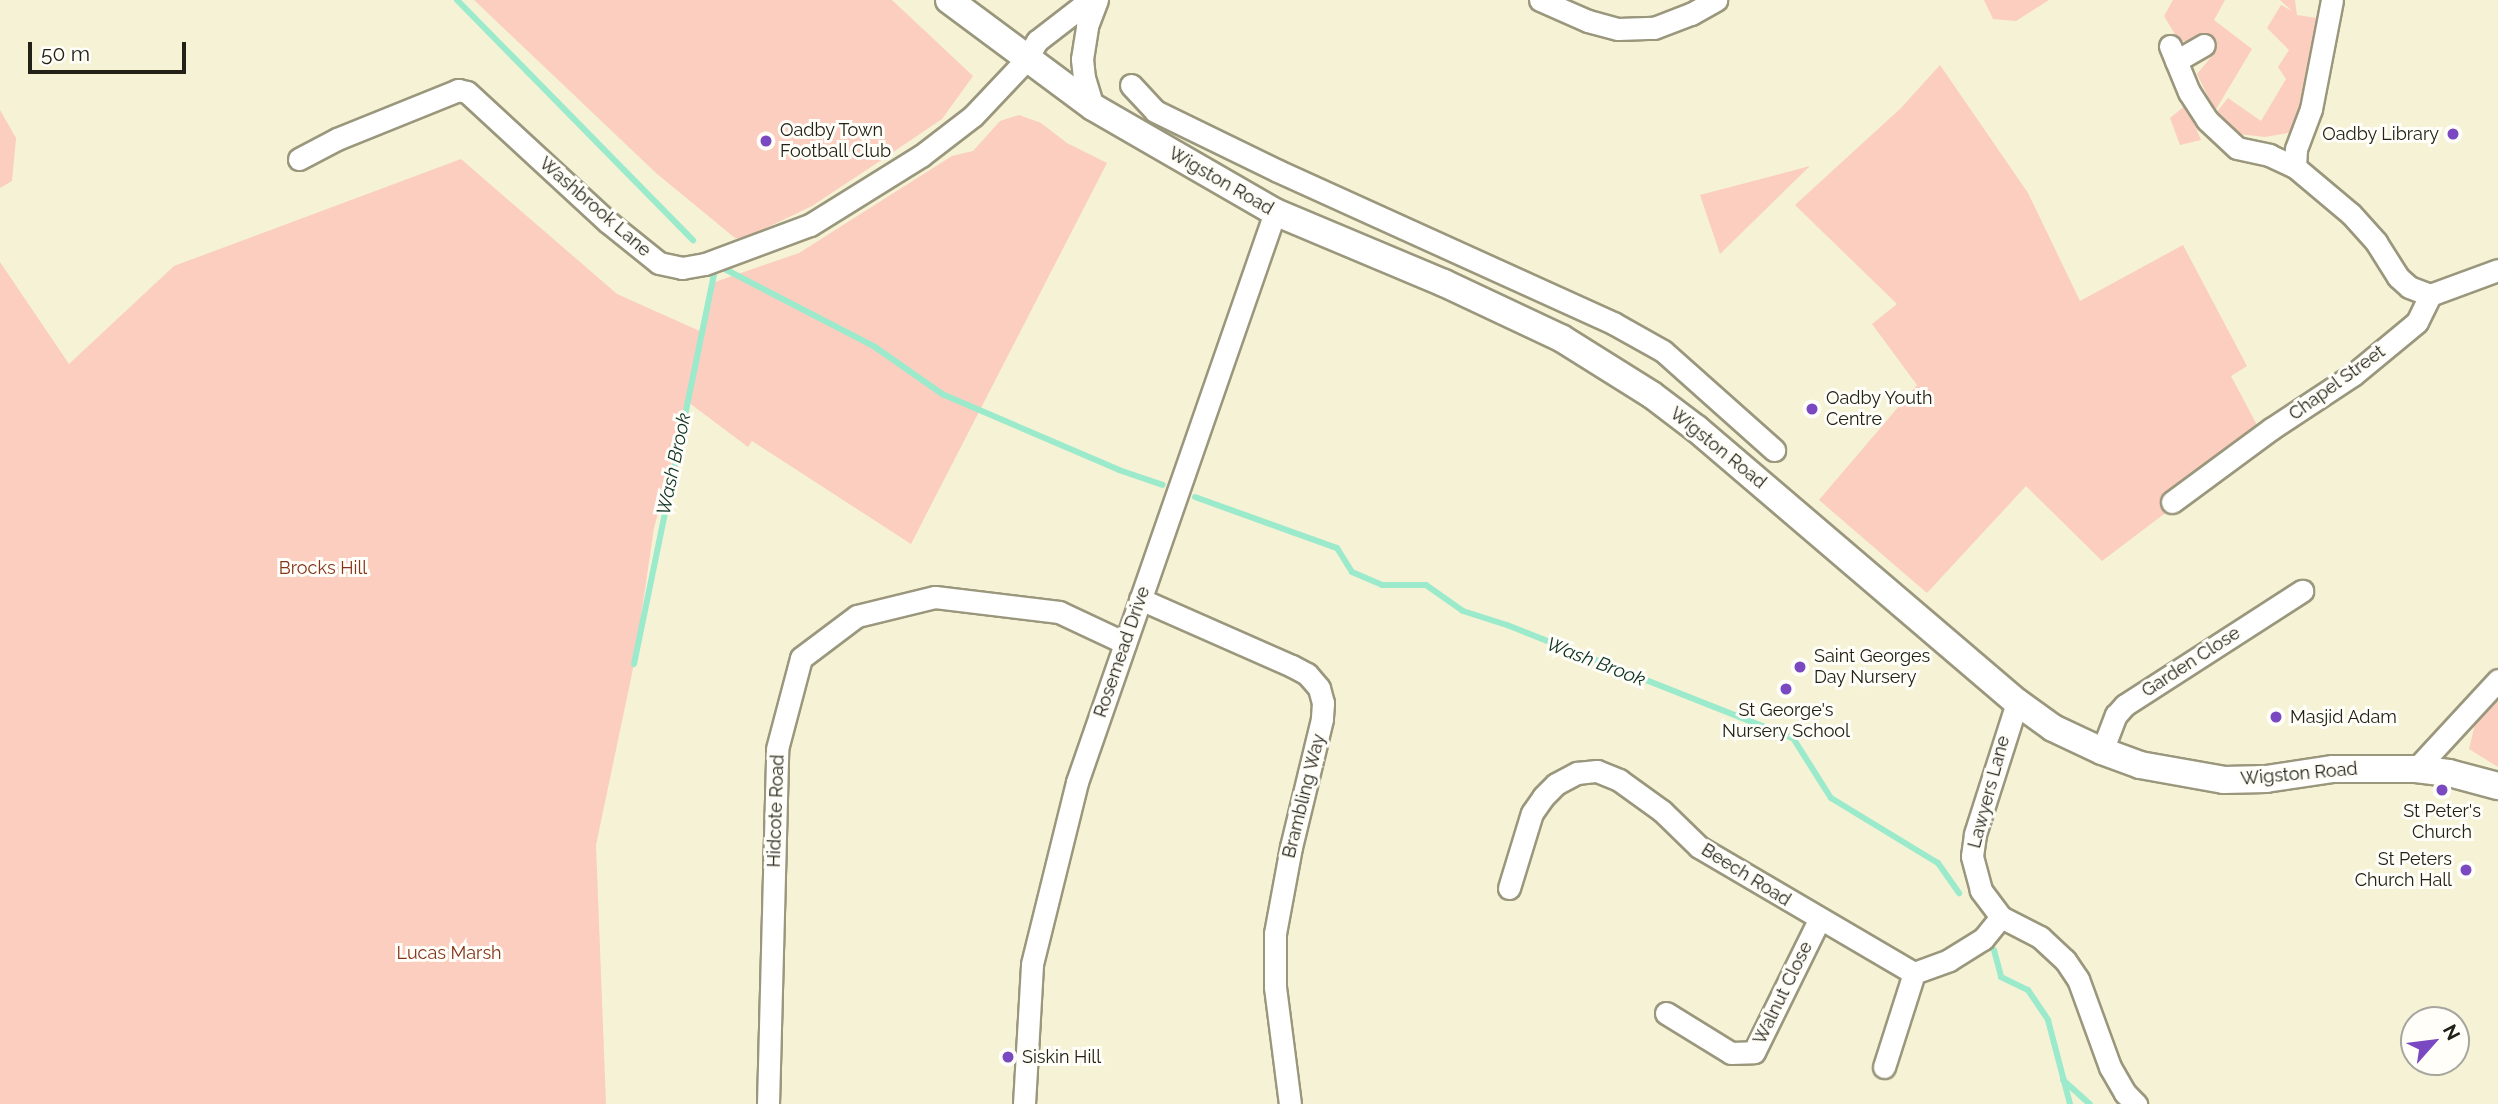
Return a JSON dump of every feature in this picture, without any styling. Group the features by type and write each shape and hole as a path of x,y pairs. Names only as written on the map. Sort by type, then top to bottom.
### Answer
{"main road":[{"name":"Wigston Road","path":"949,0 1093,107 1275,212 1444,283 1560,338 1652,395 1697,429 2017,702 2053,728 2102,751 2181,775 2224,780 2266,779 2333,769 2416,769 2449,773 2498,786"}],"street":[{"name":"Washbrook Lane","path":"299,159 337,139 458,90 467,92 608,222 659,263 682,268 705,264 747,251 810,225 921,156 973,116 1027,60 1037,41 1090,0"},
{"path":"1093,107 1084,78 1082,59 1087,26 1097,0"},
{"path":"1540,0 1588,21 1618,29 1654,28 1691,14 1716,0"},
{"path":"2295,167 2296,149 2311,109 2332,0"},
{"path":"2204,46 2173,54 2189,92 2207,120 2237,148 2269,155 2295,167 2351,214 2376,242 2398,277 2409,287 2431,295 2498,270"},
{"name":"Wigston Road","path":"1131,85 1155,111 1278,171 1613,323 1663,351 1774,450"},
{"name":"Rosemead Drive","path":"1024,1104 1032,964 1077,782 1275,212"},
{"path":"1444,283 1457,252"},
{"name":"Chapel Street","path":"2172,502 2271,429 2353,375 2417,322 2431,295"},
{"path":"1697,429 1719,401"},
{"name":"Garden Close","path":"2102,751 2116,715 2125,705 2302,592"},
{"name":"Hidcote Road","path":"768,1104 777,749 801,658 857,616 935,597 1059,612 1125,643"},
{"name":"Brambling Way","path":"1140,599 1292,666 1307,674 1319,688 1323,703 1322,719 1288,858 1275,933 1276,999 1290,1104"},
{"path":"2416,769 2498,680"},
{"name":"Lawyers Lane","path":"2001,917 1981,890 1972,856 1975,834 2017,702"},
{"name":"Beech Road","path":"1510,888 1532,813 1543,797 1556,784 1577,773 1597,771 1619,780 1662,811 1699,848 1914,973"},
{"path":"1884,1067 1914,973 1949,960 1972,947 2001,917 2040,937 2064,960 2078,979 2110,1067 2124,1093 2136,1104"},
{"name":"Walnut Close","path":"1666,1013 1731,1053 1754,1052 1819,920"}],"green space":[{"name":"Oadby Town Football Club","path":"474,0 892,0 973,76 942,119 812,206 743,239 735,238 656,173"},
{"path":"1984,0 2049,0 2016,21 1993,19"},
{"path":"2173,0 2225,0 2214,20 2252,49 2215,111 2197,74 2216,51 2200,41 2179,41 2164,16"},
{"path":"2280,0 2295,0 2297,15 2317,18 2311,81 2293,132 2265,137 2230,133 2216,113 2228,98 2261,121 2286,79 2278,67 2289,50 2267,28 2281,5 2292,11"},
{"path":"1940,65 2028,193 2080,301 2183,245 2247,366 2231,376 2257,425 2164,494 2172,508 2102,561 2026,486 1927,593 1819,500 1917,385 1872,324 1897,304 1795,205 1901,108"},
{"path":"2186,105 2201,140 2180,145 2170,118"},
{"path":"0,110 16,138 12,181 0,188"},
{"name":"Brocks Hill","path":"1019,115 1041,123 1067,143 1107,163 911,544 752,441 748,447 688,402 654,528 634,664 596,845 606,1104 0,1104 0,262 69,364 174,266 461,159 617,294 702,332 715,282 799,253 952,156 973,151 1000,121"},
{"path":"1810,166 1720,254 1700,195"},
{"path":"2498,695 2498,767 2469,749 2477,716"}],"waterway":[{"name":"Wash Brook","path":"457,0 693,240"},
{"name":"Wash Brook","path":"634,664 716,265"},
{"path":"717,265 875,347 942,394 1119,470 1163,485"},
{"name":"Wash Brook","path":"1195,497 1337,548 1352,572 1382,585 1426,585 1463,611 1507,625 1793,738 1831,798 1938,863 1959,893"},
{"name":"Wash Brook","path":"1994,950 2001,977 2028,990 2048,1020 2070,1104"},
{"path":"2063,1080 2090,1104"}],"place":[{"name":"Oadby Library","path":"2453,134"},
{"name":"Oadby Town Football Club","path":"766,141"},
{"name":"Oadby Youth Centre","path":"1812,409"},
{"name":"Saint Georges Day Nursery","path":"1800,667"},
{"name":"St George's Nursery School","path":"1786,689"},
{"name":"Masjid Adam","path":"2276,717"},
{"name":"St Peter's Church","path":"2442,790"},
{"name":"St Peters Church Hall","path":"2466,870"},
{"name":"Siskin Hill","path":"1008,1057"}],"park label":[{"name":"Lucas Marsh","path":"449,953"}]}
